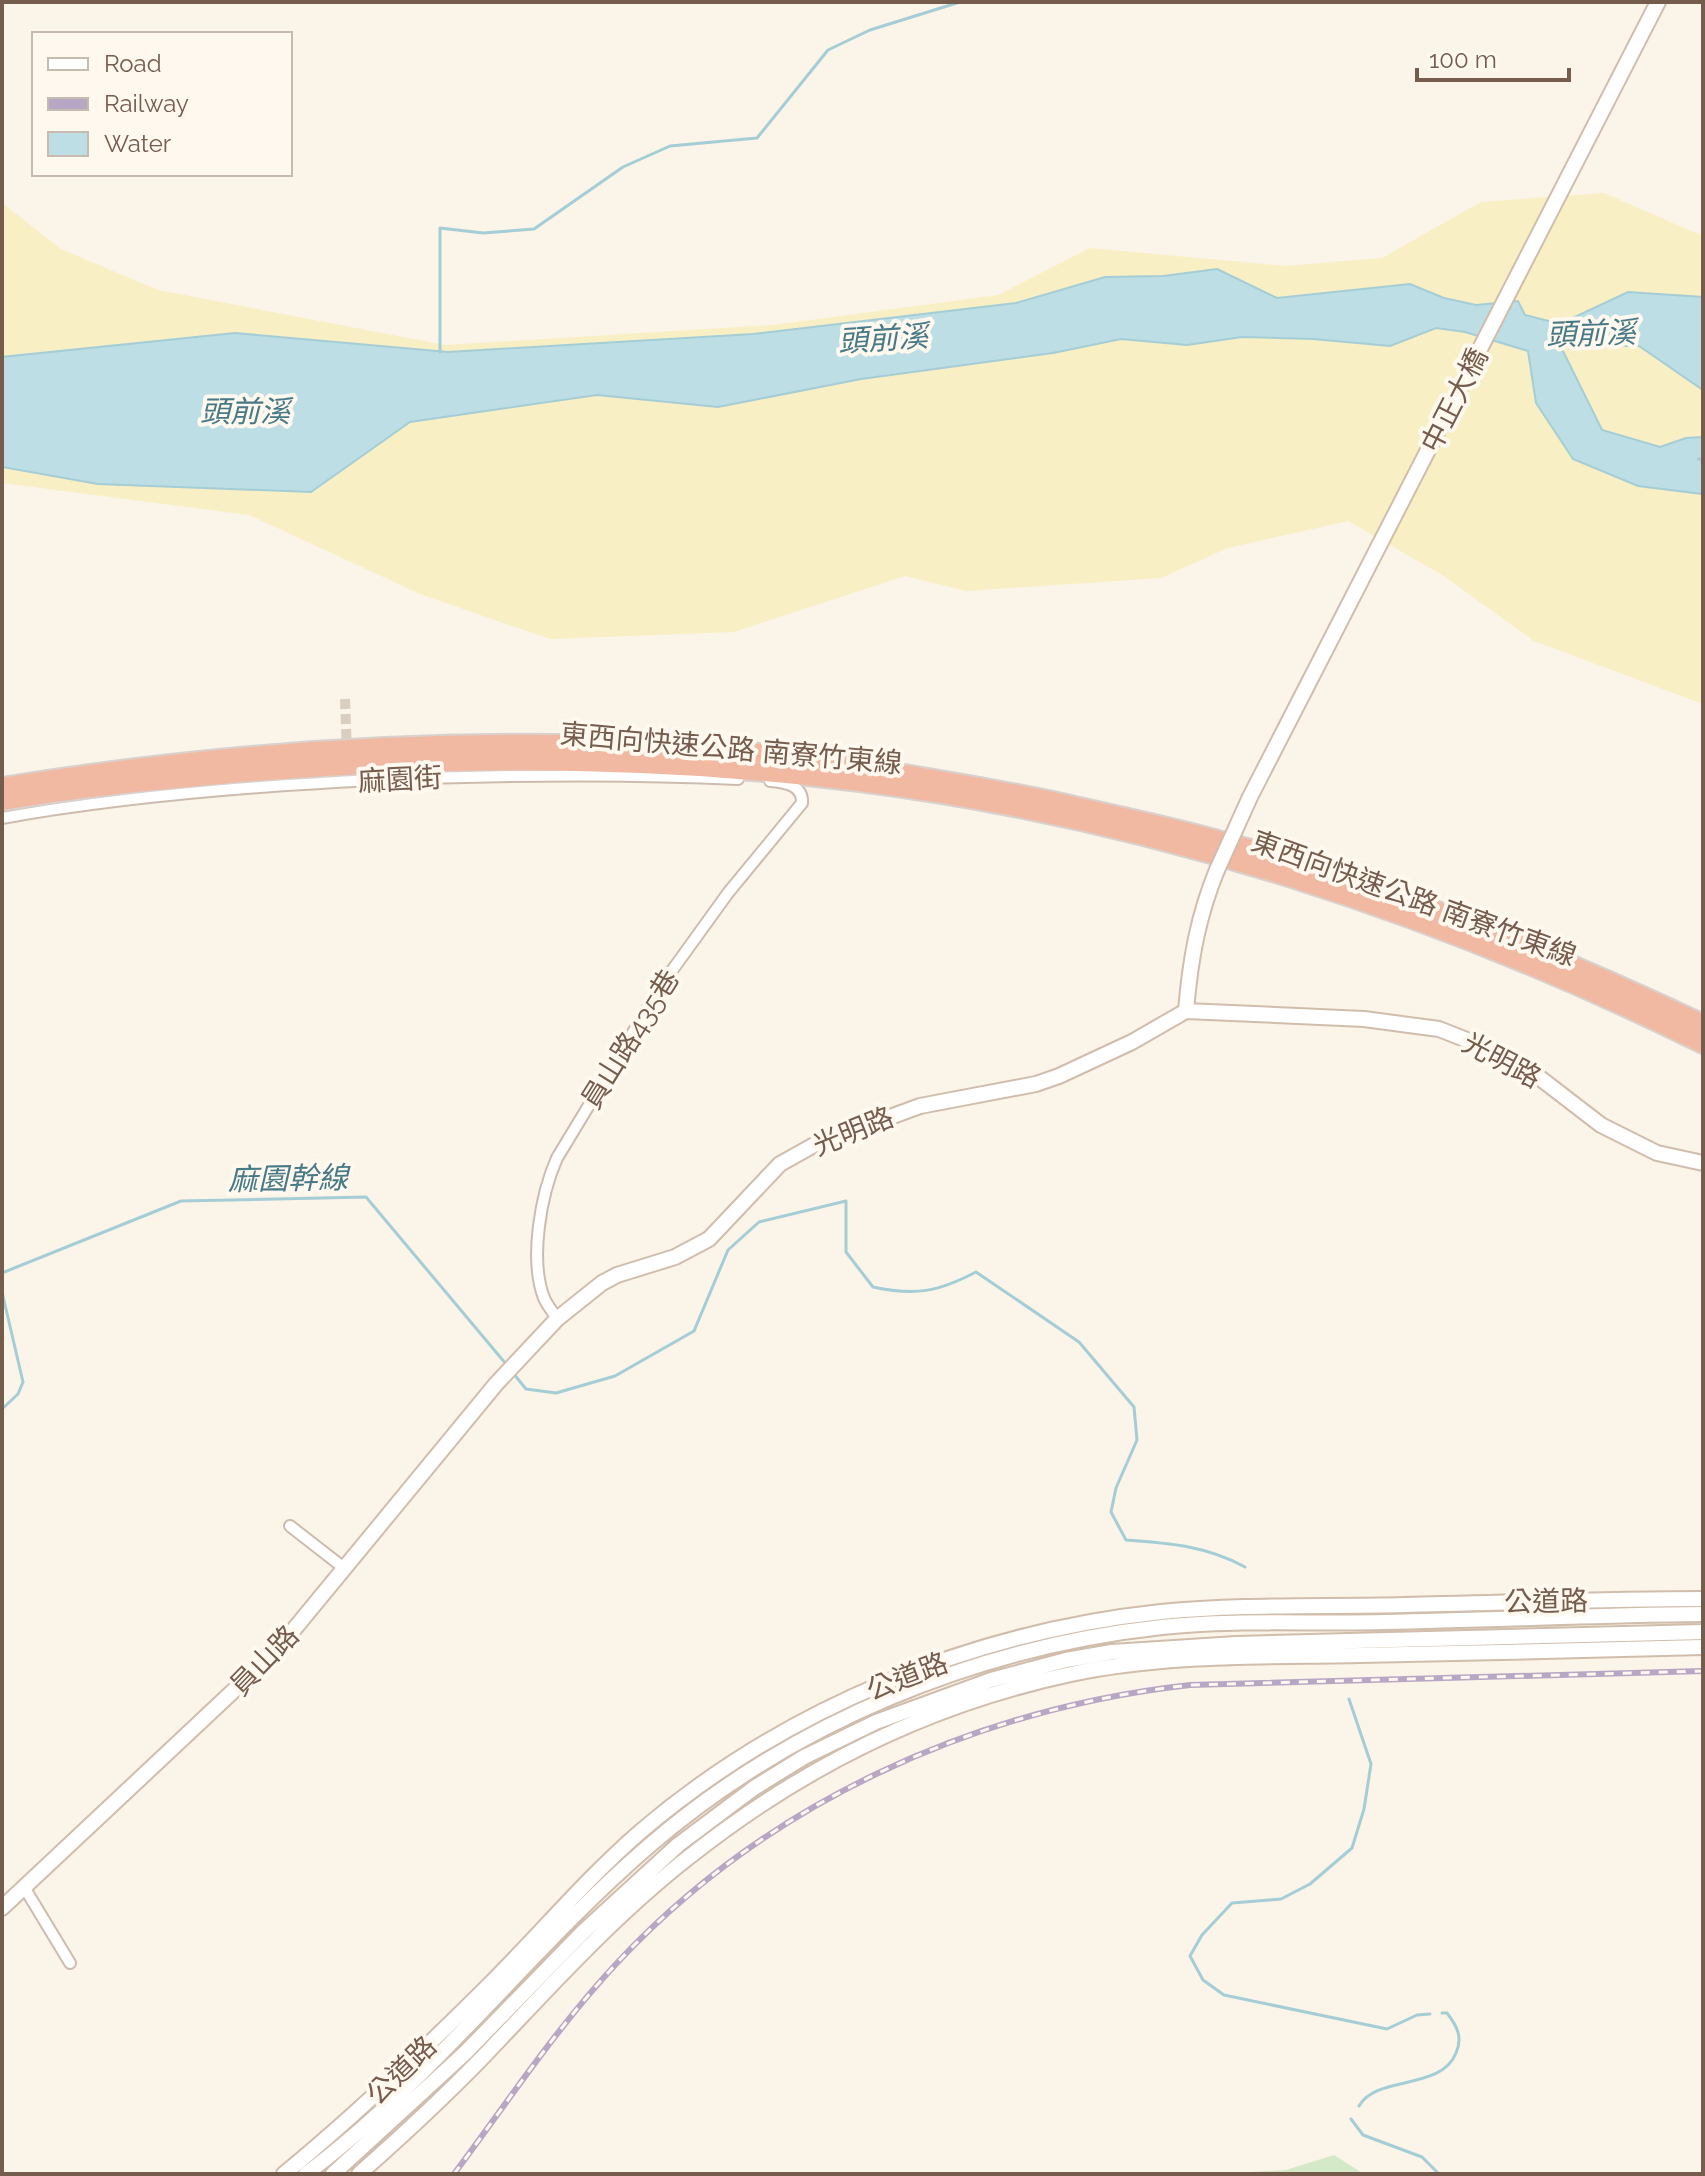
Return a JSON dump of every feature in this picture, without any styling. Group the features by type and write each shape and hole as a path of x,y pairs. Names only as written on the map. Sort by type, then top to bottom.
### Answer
{"highway":[{"name":"東西向快速公路 南寮竹東線","path":"2,787 112,769 378,747 513,744 819,758 999,789 1209,837 1298,863 1395,894 1520,943 1703,1024"},
{"name":"東西向快速公路 南寮竹東線","path":"2,801 78,788 160,780 415,761 524,760 628,764 860,782 1042,814 1132,834 1249,866 1490,949 1703,1044"}],"street":[{"name":"中正大橋","path":"1186,1011 1191,956 1204,901 1250,797 1658,2"},
{"name":"麻園街","path":"2,818 65,807 226,789 493,775 748,779 778,782 798,790"},
{"name":"員山路435巷","path":"557,1319 544,1297 538,1260 546,1184 557,1158 663,983 728,893 798,810 802,796 798,790"},
{"name":"光明路","path":"557,1319 602,1283 617,1275 675,1257 709,1239 774,1170 814,1145 920,1106 1036,1084 1059,1076 1132,1042 1186,1011 1364,1019 1439,1029 1482,1046 1536,1075 1601,1125 1657,1153 1703,1163"},
{"name":"員山路","path":"2,1908 261,1666 496,1384 557,1319"},
{"path":"290,1526 344,1568"},
{"path":"1646,1599 1646,1615"},
{"name":"公道路","path":"306,2174 348,2143 565,1924 652,1843 735,1782 799,1741 868,1707 1108,1619 1215,1609 1703,1599"},
{"name":"公道路","path":"284,2174 369,2102 640,1832 730,1765 793,1726 884,1683 975,1650 1053,1637 1218,1623 1322,1624 1703,1614"},
{"name":"公道路","path":"333,2174 465,2053 583,1932 678,1845 754,1788 804,1757 876,1722 991,1680 1066,1660 1112,1652 1236,1644 1703,1632"},
{"name":"公道路","path":"359,2174 478,2062 594,1940 687,1858 761,1803 812,1771 946,1710 1069,1675 1161,1662 1703,1647"},
{"path":"24,1887 70,1963"}],"green space":[{"path":"1334,2155 1364,2174 1214,2174 1286,2170"}],"sand":[{"path":"1604,193 1703,236 1703,704 1534,641 1444,576 1348,521 1228,548 1161,578 966,591 905,576 734,632 550,639 420,594 249,515 2,483 2,203 61,249 158,290 445,345 773,325 998,295 1090,248 1286,266 1382,258 1481,202"}],"water":[{"name":"頭前溪","path":"1217,269 1277,298 1410,284 1444,298 1476,305 1518,301 1525,315 1560,324 1628,292 1703,297 1703,390 1639,346 1560,345 1602,430 1660,447 1686,438 1703,437 1703,458 1697,459 1703,461 1703,494 1638,486 1573,459 1536,403 1528,351 1465,332 1436,328 1390,346 1242,337 1187,345 1121,339 1053,353 861,379 718,407 597,395 410,422 311,492 98,484 2,467 2,357 235,333 448,352 753,334 1016,303 1105,277 1163,276"}],"waterway":[{"path":"440,352 440,228 483,233 534,229 623,167 670,146 757,138 828,50 870,30 960,2"},
{"name":"麻園幹線","path":"2,1273 181,1201 366,1197 506,1364"},
{"path":"513,1373 526,1389 556,1393 615,1376 694,1331 728,1250 759,1222 846,1201 846,1252 873,1287 901,1291 926,1290 950,1284 976,1272 1079,1342 1134,1407 1137,1440 1116,1488 1111,1512 1126,1540 1202,1550 1245,1567"},
{"name":"麻園幹線","path":"2,1292 23,1382 18,1394 2,1409"},
{"path":"1349,1699 1371,1764 1364,1809 1352,1848 1310,1884 1281,1899 1232,1903 1202,1935 1190,1956 1203,1980 1224,1995 1387,2029 1417,2015 1430,2014"},
{"path":"1359,2106 1367,2096 1379,2090 1437,2073 1448,2065 1456,2053 1459,2037 1451,2018 1447,2013 1442,2013"},
{"path":"1351,2119 1363,2135 1422,2157 1439,2174"}],"tunnel":[{"path":"345,699 347,753"}],"railway":[{"path":"454,2174 574,2013 617,1963 676,1906 739,1855 807,1811 878,1773 953,1741 1030,1716 1109,1697 1190,1685 1703,1671"}]}
